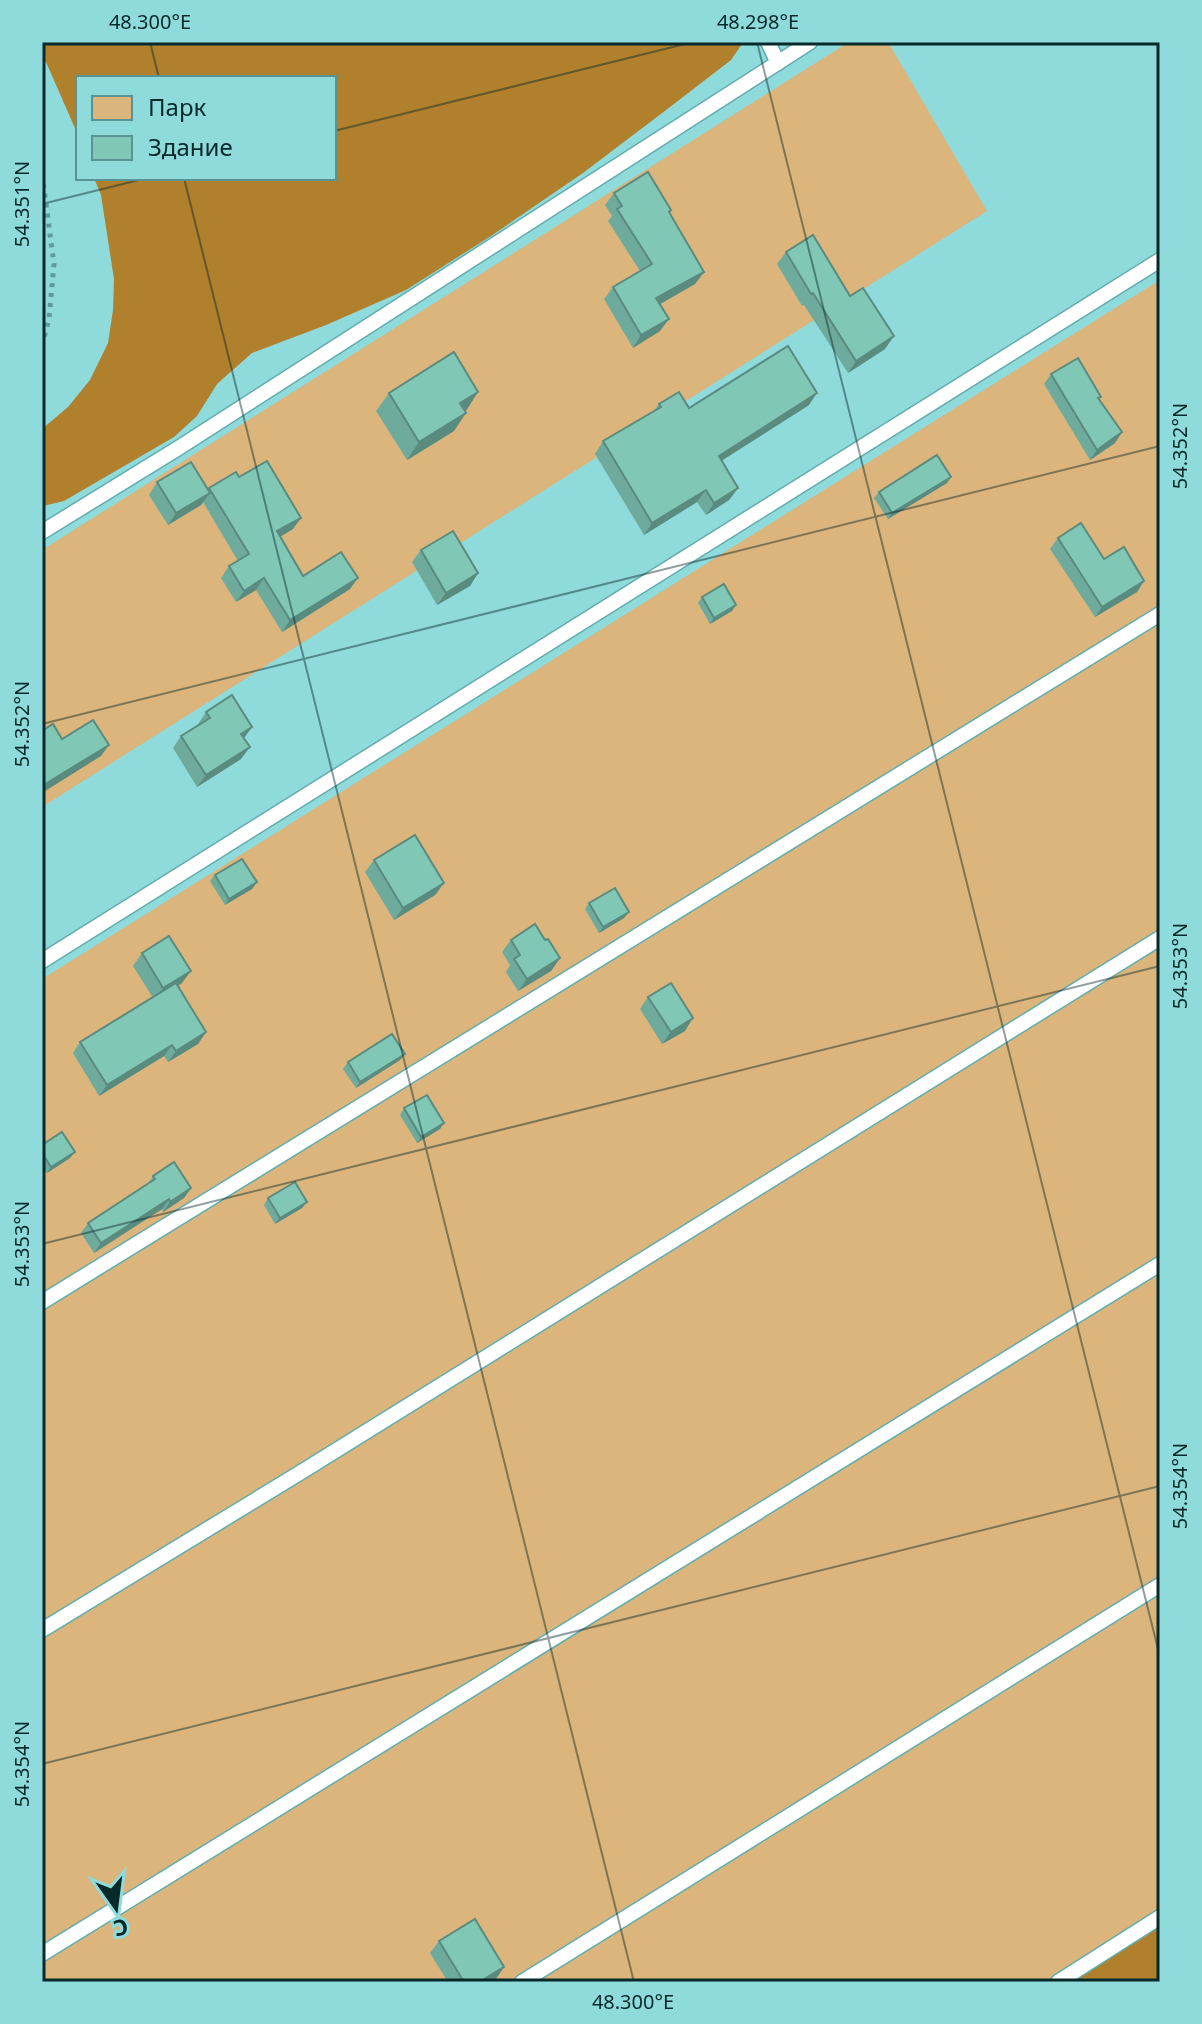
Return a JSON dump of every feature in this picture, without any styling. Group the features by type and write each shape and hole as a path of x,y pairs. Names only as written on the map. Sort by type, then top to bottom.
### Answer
{"lane":[{"path":"768,42 778,63"},
{"path":"42,532 180,447 810,42"},
{"path":"42,961 1160,260"},
{"path":"42,1302 1160,614"},
{"path":"42,1630 1160,938"},
{"path":"42,1954 1160,1264"},
{"path":"522,1982 1160,1585"},
{"path":"1058,1982 1160,1917"}],"path":[{"path":"42,174 54,264 49,319 42,345"}],"green space":[{"path":"849,42 888,42 987,211 42,807 42,550"},
{"path":"1160,280 1160,1982 42,1982 42,979"}],"shaded area":[{"path":"42,42 742,42 731,60 583,173 491,236 406,290 252,353 217,384 197,416 174,437 64,501 43,506 42,429 68,407 90,380 108,343 114,279 101,195 95,180 336,180 336,76 76,76 76,130 42,53"},
{"path":"1160,1926 1160,1982 1072,1982"}],"building":[{"path":"648,172 704,272 656,298 669,319 641,335 613,287 652,264 617,209 622,206 614,193"},
{"path":"813,235 850,296 863,288 894,336 856,361 786,252"},
{"path":"788,346 817,393 719,456 738,488 714,503 706,490 652,523 603,441 661,407 659,404 679,392 689,408"},
{"path":"454,352 478,392 460,403 466,413 419,442 389,393"},
{"path":"1078,358 1101,397 1098,398 1122,432 1097,450 1051,374"},
{"path":"937,455 951,477 892,513 879,492"},
{"path":"267,461 301,518 277,531 303,576 341,552 358,578 290,620 264,578 244,591 229,566 249,554 209,488 236,472 239,477"},
{"path":"191,462 210,493 176,513 157,482"},
{"path":"1081,523 1104,559 1124,547 1144,581 1102,607 1058,538"},
{"path":"453,531 478,573 446,593 421,550"},
{"path":"724,584 736,605 714,618 702,597"},
{"path":"232,695 252,727 241,734 250,747 206,775 181,736 210,718 206,712"},
{"path":"93,720 109,745 42,786 42,731 53,724 62,739"},
{"path":"415,835 444,883 403,908 374,860"},
{"path":"242,859 257,882 229,899 215,875"},
{"path":"615,888 629,912 603,927 589,903"},
{"path":"535,924 560,958 527,979 514,959 520,955 511,940"},
{"path":"169,936 191,971 163,988 142,953"},
{"path":"176,983 206,1032 176,1051 172,1045 107,1085 80,1042"},
{"path":"671,983 693,1018 671,1032 648,997"},
{"path":"392,1034 405,1054 360,1082 348,1062"},
{"path":"427,1095 444,1123 421,1137 404,1108"},
{"path":"62,1132 75,1152 51,1167 42,1153 42,1145"},
{"path":"174,1162 191,1188 101,1243 88,1223 155,1179 153,1176"},
{"path":"295,1182 307,1202 280,1218 268,1198"},
{"path":"475,1919 504,1967 479,1982 464,1982 439,1941"}]}
